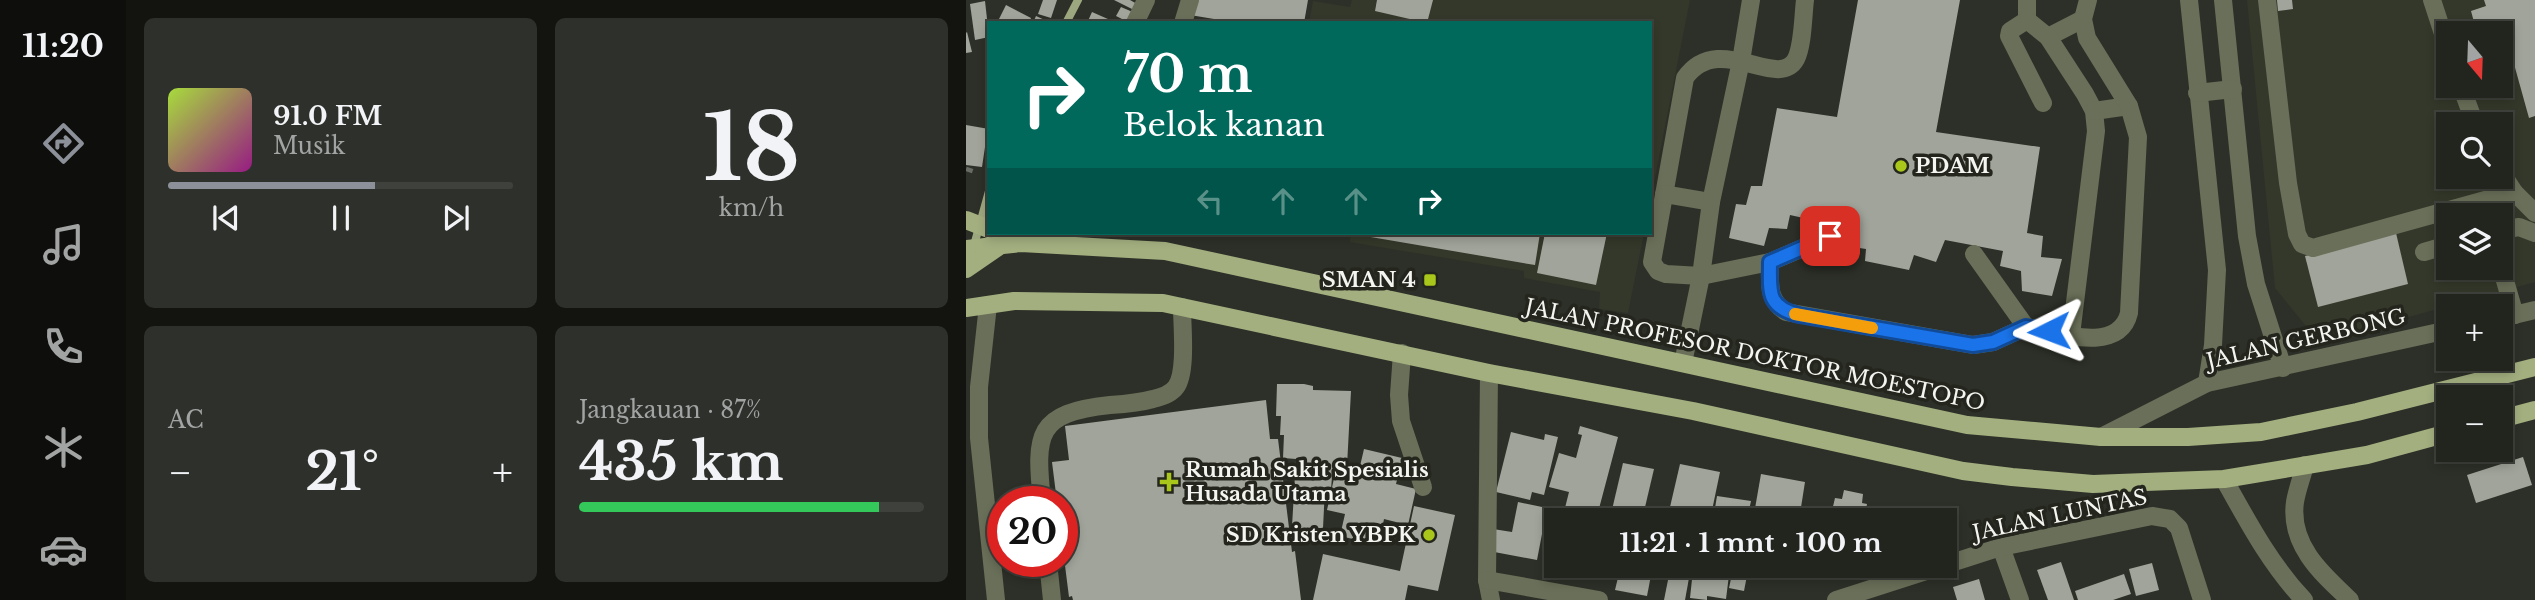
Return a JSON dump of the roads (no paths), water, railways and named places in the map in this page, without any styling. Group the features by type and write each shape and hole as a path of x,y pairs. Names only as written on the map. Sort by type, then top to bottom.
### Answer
{"main road":[{"path":"972,257 983,229"},
{"path":"1010,235 1032,240"},
{"name":"JALAN PROFESOR DOKTOR MOESTOPO","path":"1032,240 1097,240 1165,251 1967,425 2101,437 2188,437 2262,432 2357,412 2535,367"},
{"path":"975,307 1014,301 1163,303 1489,373 1693,411 1963,471 2093,484 2224,479 2367,455 2436,436"},
{"path":"2513,416 2535,410"}],"street":[{"path":"1136,21 1146,0"},
{"path":"1185,21 1190,0"},
{"path":"1683,363 1751,0"},
{"path":"1805,0 1799,48 1791,65 1784,69 1770,69 1741,61 1712,58 1692,68 1685,78 1652,262 1658,271 1667,274 1701,276 1770,262 1830,236"},
{"path":"2027,0 2027,20"},
{"path":"1770,262 1772,297 1774,303 1786,312 1973,345 1993,342 2026,327 2102,339 2120,330 2128,318 2138,137 2129,106 2091,46 2085,31 2083,19 2088,0"},
{"path":"2189,0 2217,270 2213,345 2207,383"},
{"path":"2223,0 2247,236 2256,284 2284,368"},
{"path":"2267,0 2288,183 2297,234 2302,244 2313,248 2514,192"},
{"path":"2432,0 2439,21"},
{"path":"2048,37 2083,19"},
{"path":"2027,20 2048,37 2094,111 2096,131 2071,335"},
{"path":"2027,20 2010,32 2009,36 2043,103"},
{"path":"2197,93 2232,89"},
{"path":"2094,111 2129,106"},
{"path":"2512,189 2535,213"},
{"path":"1664,194 1712,202"},
{"path":"2513,228 2519,227 2535,233"},
{"path":"2424,252 2436,248"},
{"path":"1974,254 2026,327"},
{"path":"975,307 979,438 996,600"},
{"path":"1040,486 1039,470 1044,433 1051,423 1064,413 1082,408 1146,401 1161,397 1177,387 1182,376 1182,307"},
{"path":"2513,315 2535,310"},
{"name":"JALAN GERBONG","path":"2101,437 2207,383 2436,333"},
{"path":"1402,353 1399,395 1401,421 1423,487"},
{"path":"1489,373 1487,580 1491,600"},
{"path":"2305,465 2295,501 2296,534 2315,565 2350,600"},
{"path":"2224,479 2257,540 2277,569 2304,600"},
{"name":"JALAN LUNTAS","path":"1840,599 2001,547 2163,516 2179,527 2202,600"},
{"path":"2001,547 2020,600"},
{"path":"1050,577 1052,600"},
{"path":"1487,580 1599,600"}],"waterway":[{"path":"1067,21 1078,0"},
{"path":"973,249 987,198"}],"place":[{"name":"PDAM","path":"1901,166"},
{"name":"SMAN 4","path":"1430,280"},
{"name":"Rumah Sakit Spesialis Husada Utama","path":"1169,482"},
{"name":"SD Kristen YBPK","path":"1429,535"}]}
